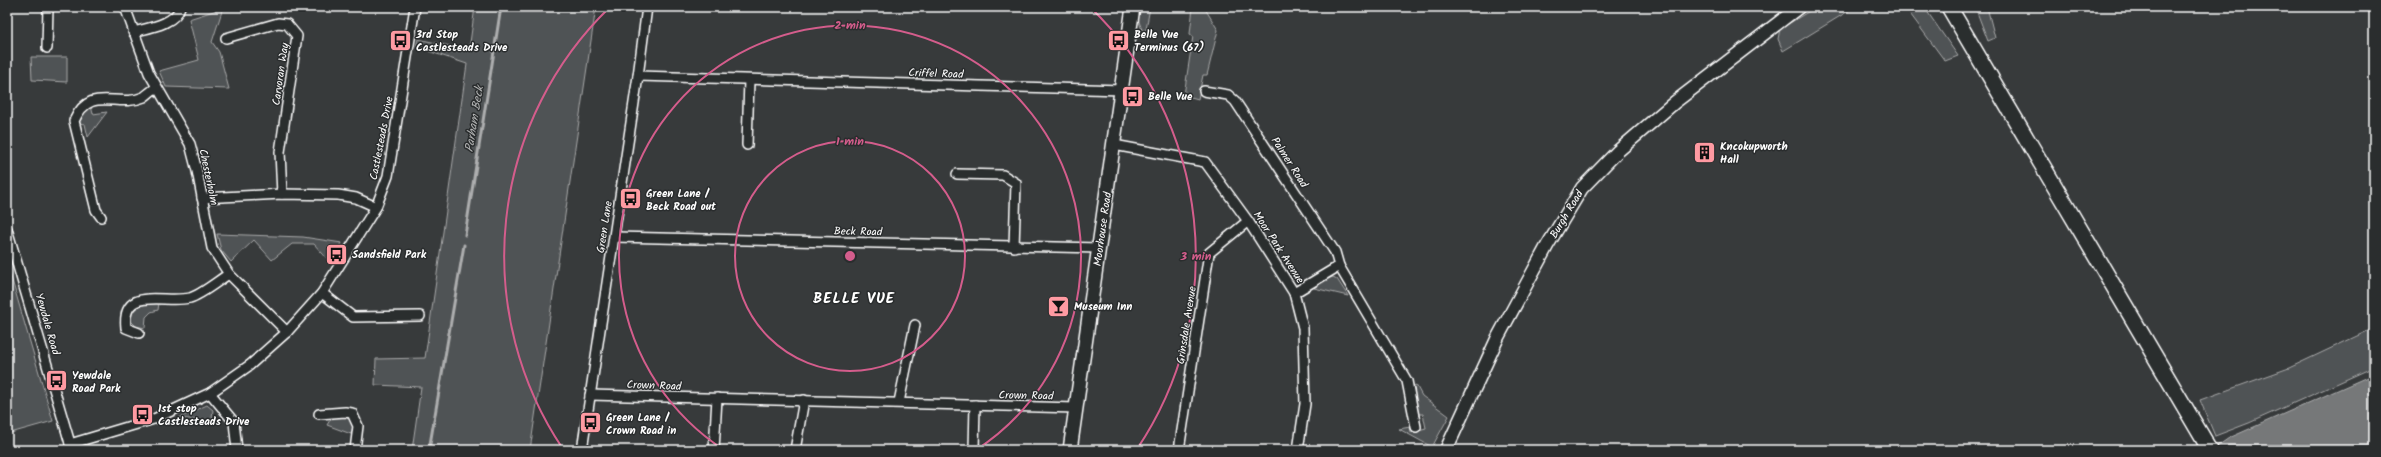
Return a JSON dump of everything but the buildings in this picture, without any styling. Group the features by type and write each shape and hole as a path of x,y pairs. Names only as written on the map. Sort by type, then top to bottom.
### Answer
{"highway":[{"path":"1949,7 1963,28 2210,450"},
{"path":"1957,7 1963,28"}],"main road":[{"name":"Moorhouse Road","path":"1070,450 1100,248 1133,7"}],"street":[{"path":"47,48 48,7"},
{"name":"Chesterholm","path":"125,7 133,32 156,88 190,144 212,248 229,274 287,332"},
{"path":"133,32 170,21 179,13 180,7"},
{"name":"Castlesteads Drive","path":"71,447 154,419 210,393 250,365 287,332 322,293 376,207 388,176 415,7"},
{"name":"Green Lane","path":"582,450 615,237 647,7"},
{"name":"Burgh Road","path":"1446,450 1498,338 1547,246 1582,188 1618,151 1675,102 1799,7"},
{"name":"Carvoran Way","path":"226,38 278,23 287,24 297,36 280,152 282,194"},
{"name":"Criffel Road","path":"638,76 1122,90"},
{"path":"747,145 750,80"},
{"path":"101,217 96,210 74,121 79,110 91,100 143,97 156,88"},
{"name":"Palmer Road","path":"1204,91 1228,94 1235,100 1335,252 1339,266 1407,381 1416,427"},
{"name":"Moor Park Avenue","path":"1114,145 1206,162 1248,221 1294,293 1303,328 1304,404 1298,450"},
{"path":"957,174 1003,175 1016,183 1014,247"},
{"path":"202,198 282,194 338,195 356,198 376,207"},
{"name":"Grinsdale Avenue","path":"1179,450 1209,253 1248,221"},
{"name":"Yewdale Road","path":"7,229 71,447"},
{"name":"Beck Road","path":"615,237 1100,248"},
{"path":"1294,293 1339,266"},
{"path":"139,333 126,328 124,316 130,305 137,300 190,298 229,274"},
{"path":"322,293 353,316 420,316"},
{"path":"899,402 915,325"},
{"path":"210,393 234,422 237,450"},
{"name":"Crown Road","path":"590,395 899,402 1076,408"},
{"path":"714,450 717,398"},
{"path":"795,450 804,400"},
{"path":"974,450 975,405"},
{"path":"319,414 345,412 352,413 358,426 355,450"}],"shaded area":[{"path":"475,7 596,7 530,450 412,450 421,387 375,385 376,359 425,358 467,64 416,47 418,39 469,50"},
{"path":"1139,7 1150,7 1146,30 1142,30 1137,16"},
{"path":"1193,7 1204,7 1218,30 1207,75 1203,75 1198,99 1184,95 1193,36 1190,34"},
{"path":"1816,7 1855,7 1783,51 1778,39 1780,29"},
{"path":"1905,7 1924,7 1958,56 1945,61"},
{"path":"1975,7 1987,7 1995,38 1988,41"},
{"path":"223,8 212,42 219,52 229,89 166,87 159,71 199,60 189,19"},
{"path":"31,57 67,57 67,82 32,80"},
{"path":"91,106 93,114 107,112 88,137 85,124 77,123 82,112"},
{"path":"217,234 303,237 342,243 331,263 314,244 292,244 272,260 254,240 231,262 221,250"},
{"path":"7,263 53,421 7,434"},
{"path":"1333,277 1337,279 1348,296 1314,288 1326,279"},
{"path":"144,303 159,303 158,310 151,312 146,317 145,328 136,326 129,319 136,306"},
{"path":"2374,328 2374,367 2249,423 2215,436 2200,400 2289,368"},
{"path":"2374,374 2374,450 2212,450 2229,438"},
{"path":"1416,385 1422,396 1449,416 1432,447 1399,429 1410,427 1411,432 1426,428 1423,414 1419,414 1416,410 1412,387"},
{"path":"207,405 213,410 212,417 217,422 179,418"},
{"path":"336,417 350,419 353,427 351,434 327,425 330,420"}],"waterway":[{"name":"Parham Beck","path":"465,235 501,7"},
{"name":"Parham Beck","path":"429,450 464,245"}],"place":[{"name":"3rd Stop Castlesteads Drive","path":"400,40"},
{"name":"Belle Vue Terminus (67)","path":"1119,40"},
{"name":"Belle Vue","path":"1133,96"},
{"name":"Kncokupworth Hall","path":"1704,152"},
{"name":"Green Lane / Beck Road out","path":"631,199"},
{"name":"Sandsfield Park","path":"337,254"},
{"name":"Museum Inn","path":"1059,306"},
{"name":"Yewdale Road Park","path":"56,381"},
{"name":"1st stop Castlesteads Drive","path":"143,414"},
{"name":"Green Lane / Crown Road in","path":"591,423"}],"district":[{"name":"BELLE VUE","path":"854,298"}]}
